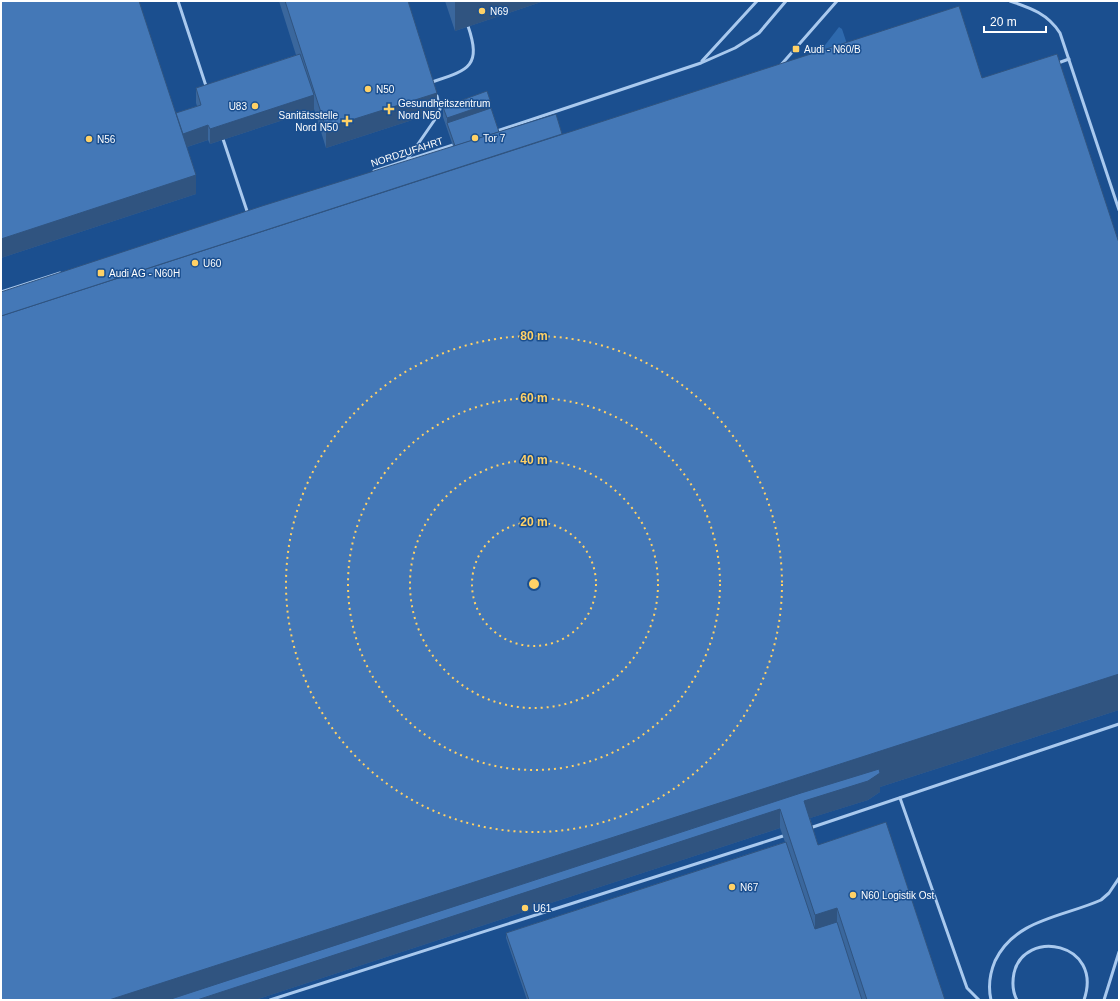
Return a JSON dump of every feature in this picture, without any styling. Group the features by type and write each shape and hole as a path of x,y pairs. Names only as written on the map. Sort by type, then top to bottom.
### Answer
{"lane":[{"path":"178,1 208,92"},
{"path":"701,63 757,1"},
{"path":"497,131 701,63 735,48 759,33 786,1"},
{"path":"777,69 837,1"},
{"path":"1010,1 1033,9 1045,16 1054,24 1060,33 1119,210"},
{"path":"432,82 462,71 468,66 475,52 468,26"},
{"path":"1054,64 1069,59"},
{"path":"430,74 434,87"},
{"path":"407,160 438,115 440,109 435,92"},
{"path":"220,130 251,217"},
{"name":"NORDZUFAHRT","path":"370,173 453,145"},
{"path":"240,215 255,210"},
{"path":"1,292 66,271"},
{"path":"807,829 1119,724"},
{"path":"900,798 967,988 979,1000"},
{"path":"270,1000 783,836"},
{"path":"991,1000 990,980 993,966 1001,950 1011,937 1039,922 1101,900 1109,894 1119,878"},
{"path":"1017,1000 1014,994 1012,982 1015,970 1021,959 1030,951 1042,946 1054,946 1066,949 1076,956 1084,966 1088,978 1084,1000"},
{"path":"1104,1000 1119,952"}],"shaded area":[{"path":"839,27 842,29 852,59 824,52 822,49"}],"building":[{"name":"N56","path":"1,1 139,1 196,175 1,239"},
{"name":"N50","path":"285,1 408,1 437,93 326,128"},
{"path":"959,6 982,78 1057,54 1119,243 1119,674 109,1000 1,1000 1,316"},
{"name":"U83","path":"300,54 314,95 210,129 208,125 183,134 176,113 201,105 196,88"},
{"path":"487,91 491,103 447,118 443,107"},
{"path":"491,108 499,132 455,146 447,123"},
{"path":"556,114 562,134 1,316 1,292 262,206"},
{"path":"879,769 880,773 868,781 804,801 818,845 886,822 945,1000 867,1000 837,908 815,915 780,809 197,1000 168,1000 801,793"},
{"name":"N67","path":"786,842 815,929 837,922 862,1000 529,1000 506,933"}],"place":[{"name":"N69","path":"482,11"},
{"name":"Audi - N60/B","path":"796,49"},
{"name":"N50","path":"368,89"},
{"name":"U83","path":"255,106"},
{"name":"Gesundheitszentrum Nord N50","path":"389,109"},
{"name":"Sanitätsstelle Nord N50","path":"347,121"},
{"name":"Tor 7","path":"475,138"},
{"name":"N56","path":"89,139"},
{"name":"U60","path":"195,263"},
{"name":"Audi AG - N60H","path":"101,273"},
{"name":"N67","path":"732,887"},
{"name":"N60 Logistik Ost","path":"853,895"},
{"name":"U61","path":"525,908"}]}
